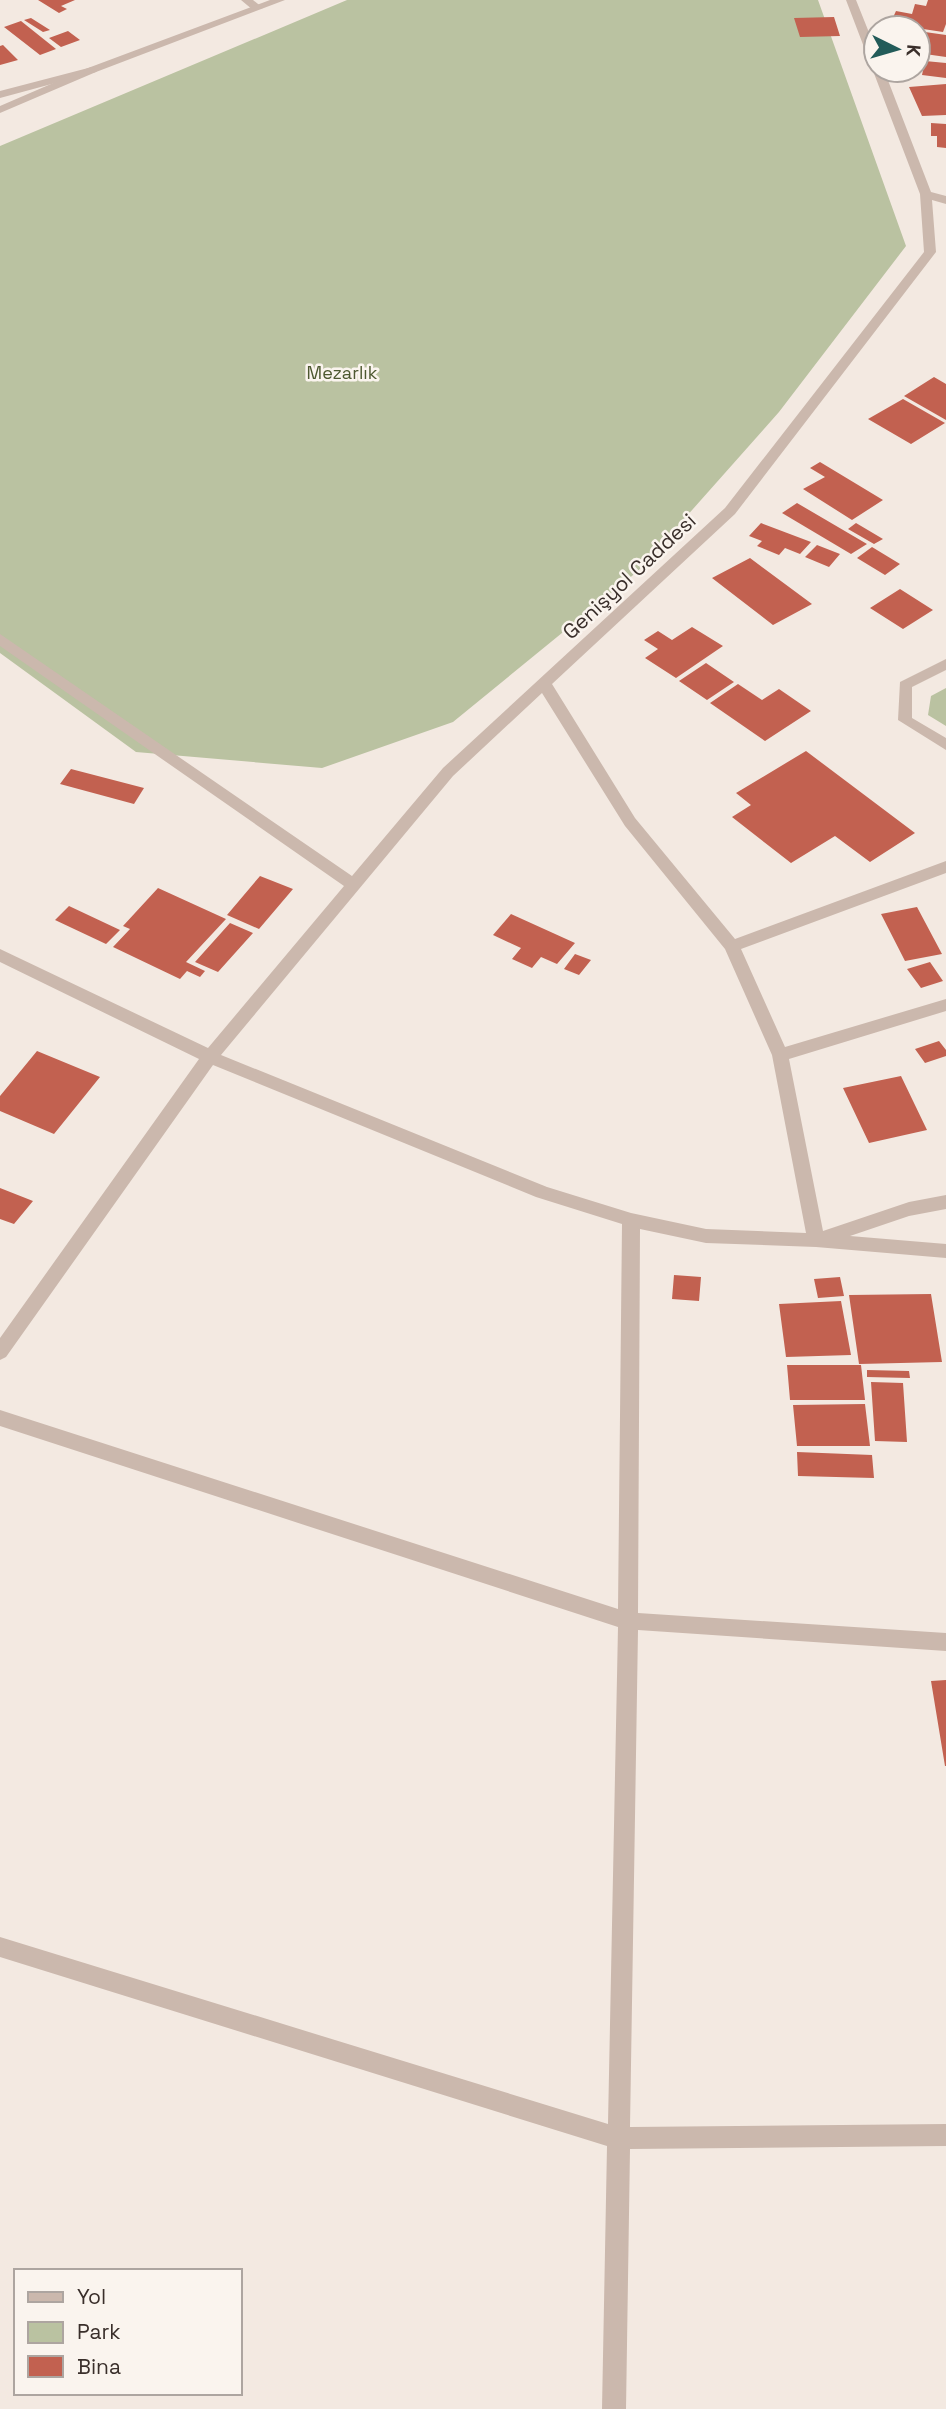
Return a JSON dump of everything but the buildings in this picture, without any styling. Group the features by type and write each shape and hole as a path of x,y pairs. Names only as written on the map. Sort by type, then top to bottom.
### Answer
{"street":[{"path":"246,0 257,8"},
{"path":"0,110 92,70 280,0"},
{"name":"Genişyol Caddesi","path":"851,0 862,29"},
{"path":"0,95 92,70"},
{"name":"Genişyol Caddesi","path":"0,1352 210,1057 448,772 730,511 930,252 926,194 883,84"},
{"path":"926,194 946,200"},
{"path":"0,639 354,885"},
{"path":"946,664 905,685 905,720 946,745"},
{"path":"544,684 630,822 732,946 780,1055 816,1240"},
{"path":"732,946 946,867"},
{"path":"0,955 210,1057 542,1192 631,1220 706,1236 816,1240 946,1251"},
{"path":"780,1055 946,1005"},
{"path":"816,1240 909,1209 946,1202"},
{"path":"614,2409 628,1621 631,1220"},
{"path":"0,1418 628,1621 946,1642"},
{"path":"0,1947 618,2138 946,2135"}],"green space":[{"name":"Mezarlık","path":"347,0 818,0 906,246 779,412 638,571 453,722 322,768 136,752 0,653 0,146"},
{"path":"946,688 946,726 928,715 931,696"}]}
